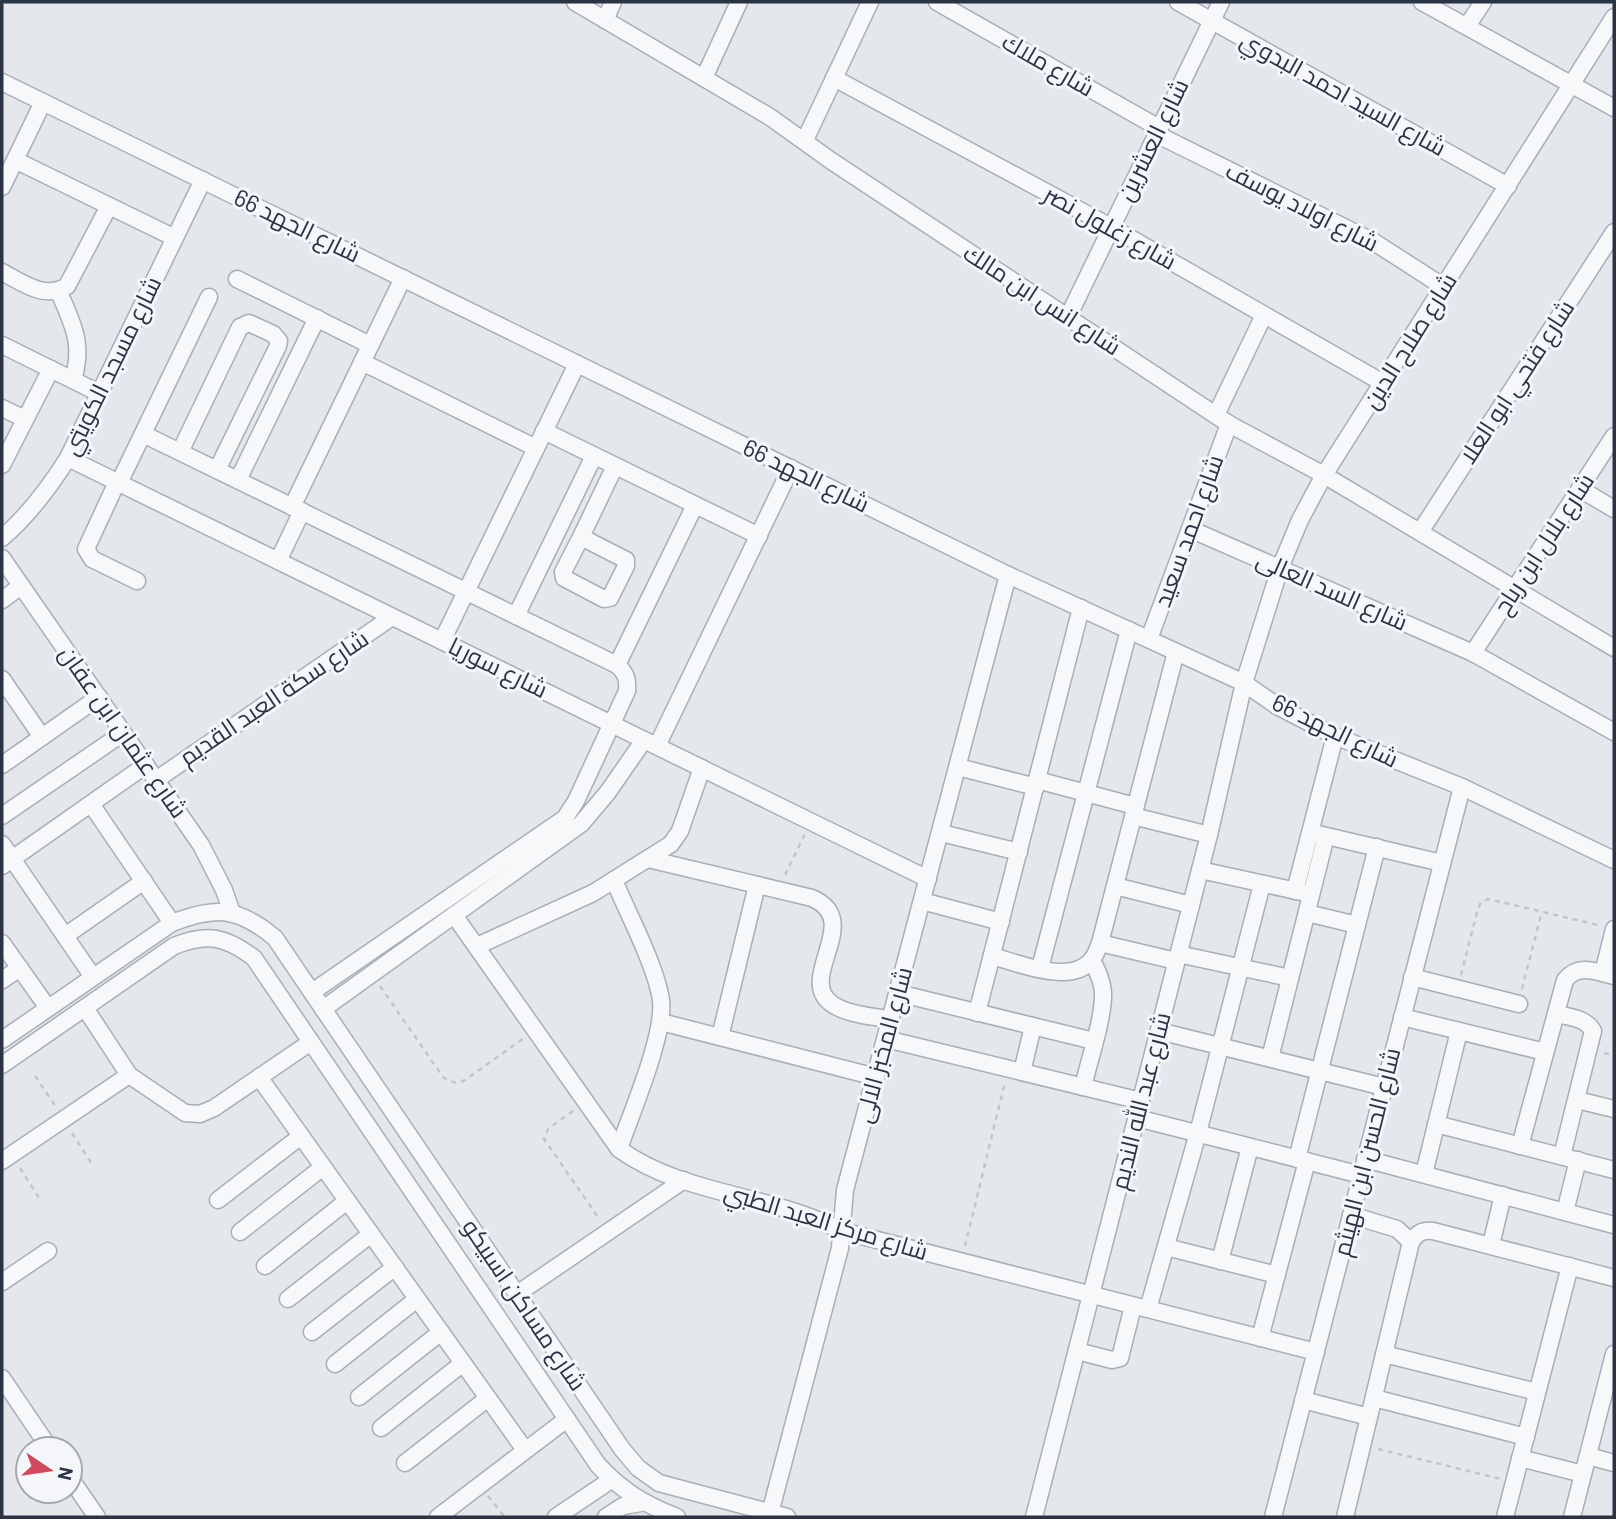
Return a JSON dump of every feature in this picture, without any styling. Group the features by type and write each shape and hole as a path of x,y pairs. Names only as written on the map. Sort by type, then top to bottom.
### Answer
{"street":[{"name":"شارع انس ابن مالك","path":"575,2 805,140 830,160 1223,419 1324,475 1614,648"},
{"path":"605,20 612,2"},
{"path":"704,78 739,2"},
{"path":"805,140 870,2"},
{"name":"شارع ملاك","path":"937,2 1158,131"},
{"name":"شارع السيد احمد البدوي","path":"1178,2 1508,186"},
{"name":"شارع العشرين","path":"1068,317 1220,2"},
{"path":"1422,2 1614,108"},
{"path":"1467,26 1483,2"},
{"name":"شارع صلاح الدين","path":"1244,683 1280,568 1300,520 1324,475 1614,17"},
{"name":"شارع زغلول نصر","path":"834,78 1111,227 1382,383"},
{"name":"شارع الجهد 66","path":"2,84 1008,575 1244,683 1277,706 1335,736 1462,787 1614,860"},
{"path":"2,187 43,102"},
{"name":"شارع اولاد يوسف","path":"1158,131 1374,242 1444,287"},
{"path":"15,160 175,238"},
{"name":"شارع مسجد الكويتي","path":"2,538 46,494 68,458 203,180"},
{"path":"2,272 41,292 59,292 74,278 109,206"},
{"name":"شارع فتحي ابو العلا","path":"1420,532 1614,232"},
{"path":"278,561 297,509 362,362 403,278"},
{"path":"237,279 370,345"},
{"path":"59,292 79,344 79,362 73,380"},
{"path":"137,581 92,559 86,549 209,297"},
{"name":"شارع احمد سعيد","path":"1149,639 1190,529 1223,419 1264,315"},
{"path":"238,480 317,318"},
{"path":"180,452 240,327 249,323 273,334 279,341 278,346 217,470"},
{"path":"2,345 99,393"},
{"path":"362,362 536,447"},
{"path":"442,641 577,364"},
{"path":"2,464 51,369"},
{"path":"2,408 25,419"},
{"path":"544,431 759,536"},
{"path":"143,434 617,665 628,681 627,691 576,801 565,818 312,992"},
{"name":"شارع بلال ابن رباح","path":"1473,653 1614,436"},
{"path":"516,616 594,456"},
{"name":"شارع سوريا","path":"68,458 928,879"},
{"path":"581,537 615,466"},
{"path":"323,1009 581,824 650,743 759,536 791,468"},
{"path":"1580,488 1614,509"},
{"path":"617,665 695,505"},
{"path":"2,517 18,524"},
{"name":"شارع السد العالى","path":"1190,529 1473,653 1614,732"},
{"name":"شارع عثمان ابن عفان","path":"2,558 201,845 232,913"},
{"name":"شارع المخبز الالى","path":"770,1515 836,1265 845,1190 1008,575"},
{"path":"2,600 21,586"},
{"path":"977,1013 1082,608"},
{"name":"شارع سكة العبد القديم","path":"156,780 393,617"},
{"path":"1040,968 1129,630"},
{"path":"992,956 1059,973 1078,971 1092,960 1100,943 1176,652"},
{"path":"2,679 43,737"},
{"name":"شارع عبد الله النديم","path":"1034,1517 1209,835 1244,683"},
{"path":"3,761 99,698"},
{"path":"2,816 123,733"},
{"path":"1270,1058 1307,913 1303,892 1318,834 1335,736"},
{"path":"7,862 146,765"},
{"path":"958,767 1086,792 1209,835"},
{"path":"477,946 593,893 671,844 676,838 702,768"},
{"name":"شارع الحسن ابن الهيثم","path":"1273,1517 1462,787"},
{"path":"90,804 172,923"},
{"path":"941,833 1019,852"},
{"path":"1318,834 1442,863"},
{"path":"2,844 7,862 65,936 93,977"},
{"path":"1260,1338 1277,1275 1320,1071 1377,847"},
{"path":"648,859 812,898 824,904 832,914 833,928 821,976 822,990 830,1003 843,1010 891,1020"},
{"path":"1200,870 1303,892"},
{"path":"614,880 657,984 661,1003 661,1022 619,1149"},
{"path":"65,936 144,881"},
{"path":"1077,1351 1112,1360 1119,1358 1166,1247 1262,884"},
{"path":"720,1037 757,885"},
{"path":"1115,886 1191,905"},
{"path":"922,901 1000,922"},
{"path":"2,1040 172,923 201,912 232,913"},
{"name":"شارع مساكن اسبيكو","path":"232,913 256,922 275,938 638,1468 659,1483 770,1515 787,1517"},
{"path":"1307,913 1357,925"},
{"name":"شارع مركز العبد الطبي","path":"454,915 619,1149 638,1164 661,1174 792,1210 842,1231 1316,1352"},
{"path":"1520,1146 1565,980 1570,973 1586,969 1608,975 1614,929"},
{"path":"2,1065 174,946 194,938 216,938 236,944 254,958 311,1042 214,1108 200,1114 185,1113 129,1074 85,1008"},
{"path":"2,943 48,1008"},
{"path":"1100,943 1290,978"},
{"path":"1083,1087 1102,1008 1100,975 1092,960"},
{"path":"2,980 20,968"},
{"path":"1412,977 1519,1004"},
{"path":"898,993 1094,1041"},
{"path":"1556,1014 1584,1021 1593,1031 1577,1100 1564,1212"},
{"path":"1402,1017 1545,1052"},
{"path":"661,1022 876,1077"},
{"path":"1015,1070 1033,1026"},
{"path":"1159,1031 1384,1087"},
{"path":"1424,1174 1459,1031"},
{"path":"886,1039 1141,1101"},
{"name":"شارع مساكن اسبيكو","path":"311,1042 598,1465 642,1503 677,1517"},
{"path":"6,1158 129,1074"},
{"path":"259,1077 525,1450"},
{"path":"1577,1100 1614,1109"},
{"path":"1137,1118 1361,1175"},
{"path":"1436,1124 1614,1170"},
{"path":"218,1200 301,1136"},
{"path":"1220,1261 1250,1147"},
{"path":"1365,1159 1614,1225"},
{"path":"240,1232 323,1167"},
{"path":"517,1294 684,1180"},
{"path":"1490,1245 1503,1195"},
{"path":"265,1266 347,1201"},
{"path":"1351,1215 1396,1229 1411,1242"},
{"path":"1345,1517 1411,1242 1416,1235 1424,1230 1433,1231 1614,1278"},
{"path":"288,1298 371,1234"},
{"path":"1166,1247 1277,1275"},
{"path":"2,1282 48,1251"},
{"path":"1505,1517 1570,1266"},
{"path":"312,1332 395,1267"},
{"path":"334,1364 417,1299"},
{"path":"359,1397 441,1332"},
{"path":"1384,1354 1537,1392"},
{"path":"1572,1517 1614,1354"},
{"path":"381,1428 463,1363"},
{"path":"2,1378 41,1435"},
{"path":"405,1463 488,1398"},
{"path":"1374,1398 1526,1437"},
{"path":"1303,1400 1369,1417"},
{"path":"447,1515 480,1485 567,1419"},
{"path":"1588,1456 1614,1463"},
{"path":"1520,1458 1583,1474"},
{"path":"566,1515 611,1479"},
{"path":"84,1498 97,1517"},
{"path":"606,1517 623,1506 642,1503"}],"path":[{"path":"777,890 811,822"},
{"path":"1458,989 1480,904 1488,899 1614,929"},
{"path":"1519,1004 1542,911"},
{"path":"371,974 443,1077 450,1082 466,1080 535,1030"},
{"path":"961,1262 1015,1070"},
{"path":"586,1102 548,1129 544,1139 608,1232"},
{"path":"6,1158 41,1201"},
{"path":"1363,1445 1514,1482"},
{"path":"480,1485 505,1517"}]}
